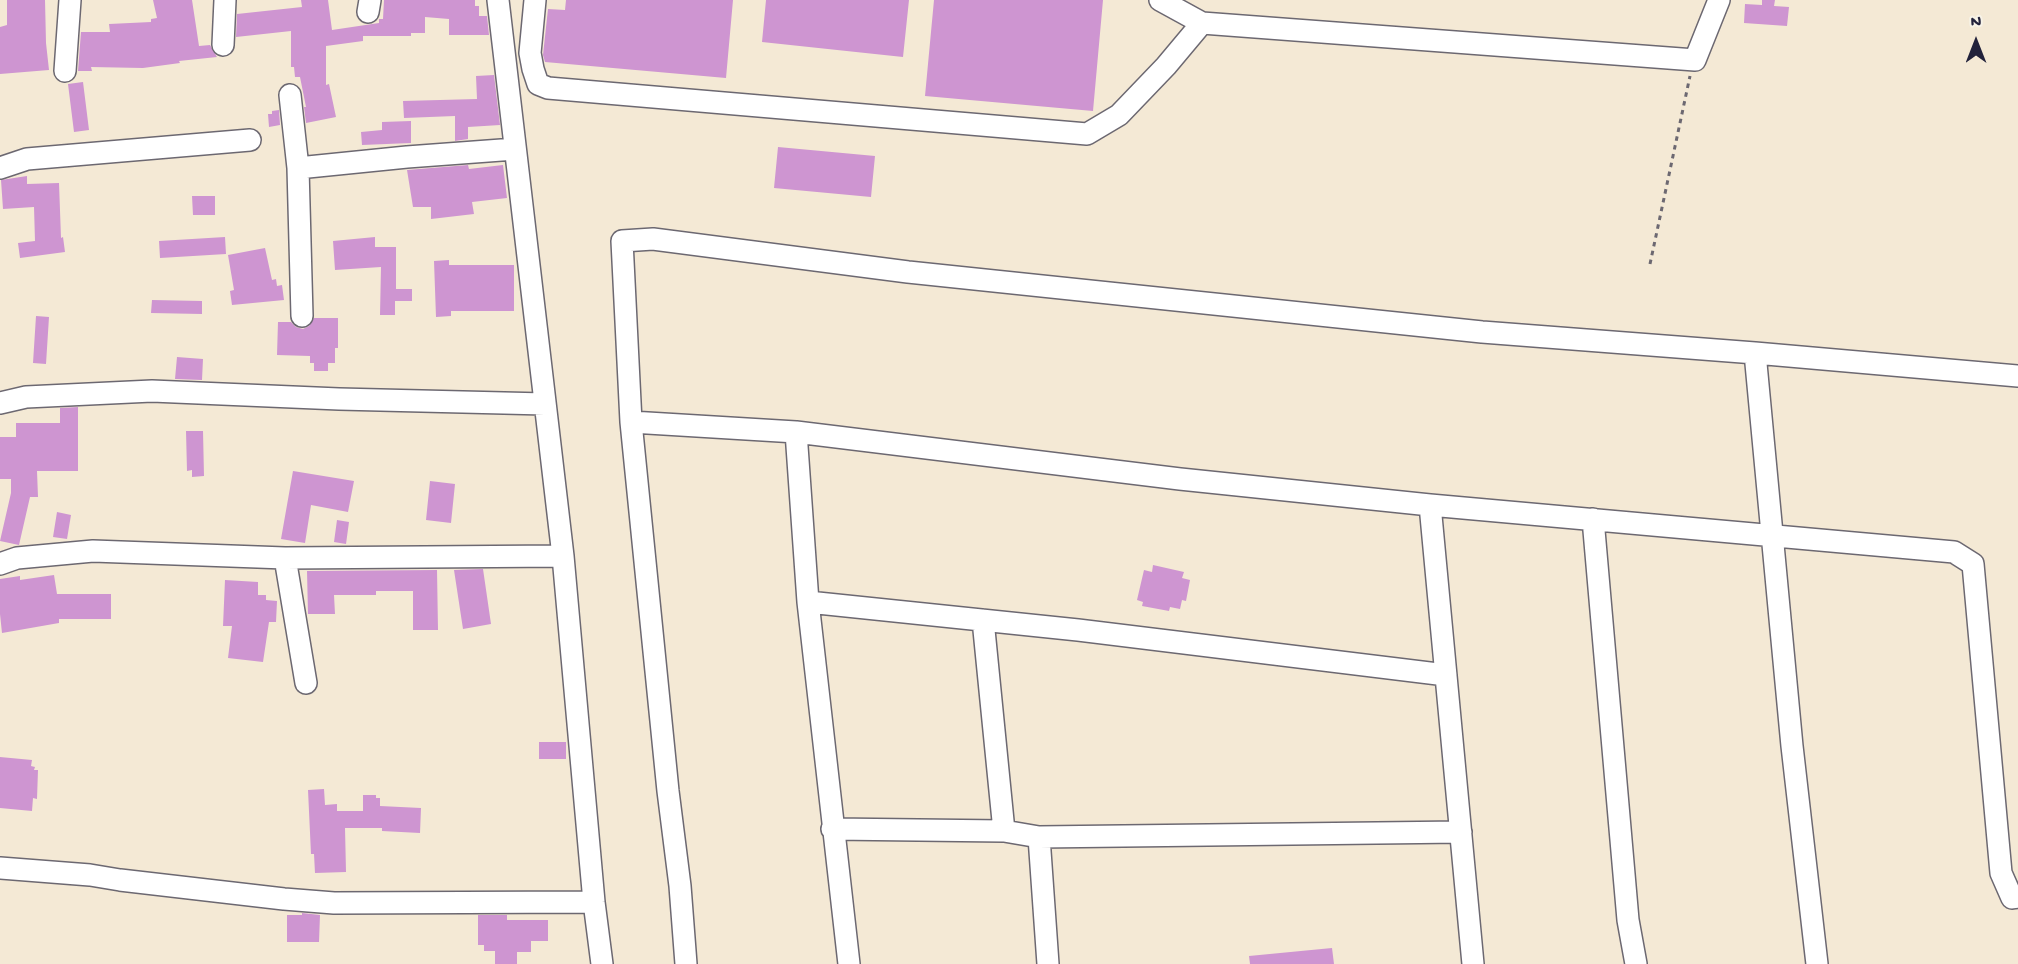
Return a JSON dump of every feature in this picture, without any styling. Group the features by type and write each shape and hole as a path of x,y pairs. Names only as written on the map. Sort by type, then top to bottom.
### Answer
{"street":[{"path":"65,71 70,0"},
{"path":"223,45 225,0"},
{"path":"498,0 563,556 594,902 602,964"},
{"path":"535,0 530,53 532,69 538,84 548,88 1087,134 1119,115 1166,66 1202,23"},
{"path":"1160,0 1202,23 1695,60 1719,0"},
{"path":"290,95 298,168 302,316"},
{"path":"0,168 27,159 250,140"},
{"path":"298,168 515,149"},
{"path":"686,964 632,422 622,241 653,239 908,272 1482,332 1755,352 2018,376"},
{"path":"1755,352 1792,746 1817,964"},
{"path":"0,403 26,397 152,391 544,404"},
{"path":"632,422 796,432 1168,478 1430,505 1954,552 1972,564 2001,873 2012,898 2018,897"},
{"path":"796,432 808,602 849,964"},
{"path":"1430,505 1473,964"},
{"path":"1593,519 1628,920 1636,964"},
{"path":"0,564 17,558 93,550 285,558 563,556"},
{"path":"285,558 306,683"},
{"path":"808,602 983,620 1446,675"},
{"path":"983,620 1004,831"},
{"path":"832,829 1004,831 1039,837 1461,832"},
{"path":"1039,837 1048,964"},
{"path":"0,868 90,875 284,900 334,903 594,902"}],"path":[{"path":"1650,264 1695,60"}],"building":[{"path":"7,0 45,0 49,70 0,74 0,27 7,25"},
{"path":"153,0 192,0 199,46 210,45 217,57 143,68 91,67 92,71 78,71 81,32 110,32 109,24 151,22 151,19 157,18"},
{"path":"301,0 328,0 332,30 379,23 379,19 383,19 384,0 475,0 475,6 479,6 479,16 487,16 489,35 449,35 449,19 425,17 425,33 411,33 411,36 363,36 363,41 326,46 326,85 329,84 336,117 306,123 304,107 306,107 300,77 295,77 294,67 291,67 291,31 236,37 237,14 302,7"},
{"path":"566,0 733,0 726,78 545,62 543,55 548,9 565,10"},
{"path":"766,0 909,0 903,57 762,42"},
{"path":"934,0 1103,0 1093,111 925,96"},
{"path":"1762,0 1775,0 1774,6 1789,7 1787,26 1744,23 1745,4 1762,5"},
{"path":"494,75 500,125 468,127 468,139 455,141 455,116 404,118 403,101 477,99 476,76"},
{"path":"83,82 89,130 74,132 68,84"},
{"path":"279,110 280,125 269,127 268,114"},
{"path":"411,121 411,143 362,145 361,132 382,130 382,122"},
{"path":"778,147 875,156 871,197 774,188"},
{"path":"468,165 469,169 503,165 507,198 472,202 474,214 431,219 431,207 413,207 407,170"},
{"path":"27,176 27,184 59,183 61,238 63,237 65,252 20,258 18,243 35,241 34,207 3,209 1,180"},
{"path":"192,196 215,196 215,215 193,215"},
{"path":"225,237 226,254 160,258 159,241"},
{"path":"375,237 375,247 396,247 396,289 412,289 412,301 395,301 395,315 380,315 381,267 335,270 333,241"},
{"path":"265,248 272,280 276,279 277,286 282,285 284,300 232,305 230,291 234,290 228,255"},
{"path":"449,260 449,265 514,265 514,311 451,311 451,316 436,317 434,261"},
{"path":"152,300 202,301 202,314 151,313"},
{"path":"36,316 49,317 46,364 33,363"},
{"path":"314,318 338,318 338,348 335,348 335,363 328,363 328,371 314,371 314,363 310,363 310,356 277,355 278,322 291,322 303,329 309,326"},
{"path":"177,357 203,359 202,380 175,379"},
{"path":"78,407 78,471 37,471 38,497 30,497 19,545 0,541 11,493 11,479 0,479 0,437 16,437 16,423 60,423 60,408"},
{"path":"186,431 203,431 204,476 192,477 192,470 187,471"},
{"path":"293,471 354,481 348,512 311,505 305,543 281,539"},
{"path":"430,481 455,484 451,523 426,520"},
{"path":"57,512 71,515 67,539 53,537"},
{"path":"337,520 349,522 346,544 334,542"},
{"path":"1153,565 1184,572 1182,578 1190,580 1186,601 1182,600 1180,609 1170,607 1169,611 1142,606 1143,602 1137,600 1144,570 1152,572"},
{"path":"483,569 491,624 463,629 454,570"},
{"path":"437,570 438,630 413,630 413,591 376,591 376,595 334,595 335,614 308,614 307,571"},
{"path":"54,575 57,594 111,594 111,619 59,619 59,623 2,633 0,579 20,576 20,580"},
{"path":"225,580 258,582 258,595 266,595 266,600 277,601 276,622 269,622 263,662 228,658 232,626 223,626"},
{"path":"539,742 566,742 566,759 539,759"},
{"path":"0,757 32,760 31,766 35,767 34,770 38,770 37,799 33,798 32,811 0,808"},
{"path":"324,789 325,805 337,804 337,811 363,811 363,795 376,795 376,798 380,798 380,806 421,808 420,833 382,831 382,828 345,828 346,872 315,873 314,854 311,854 308,790"},
{"path":"302,913 320,915 319,942 287,942 287,915 302,915"},
{"path":"478,915 507,915 507,920 548,920 548,941 531,941 531,952 517,952 517,964 495,964 495,951 484,951 484,945 478,945"},
{"path":"1332,948 1334,964 1250,964 1249,956"}]}
